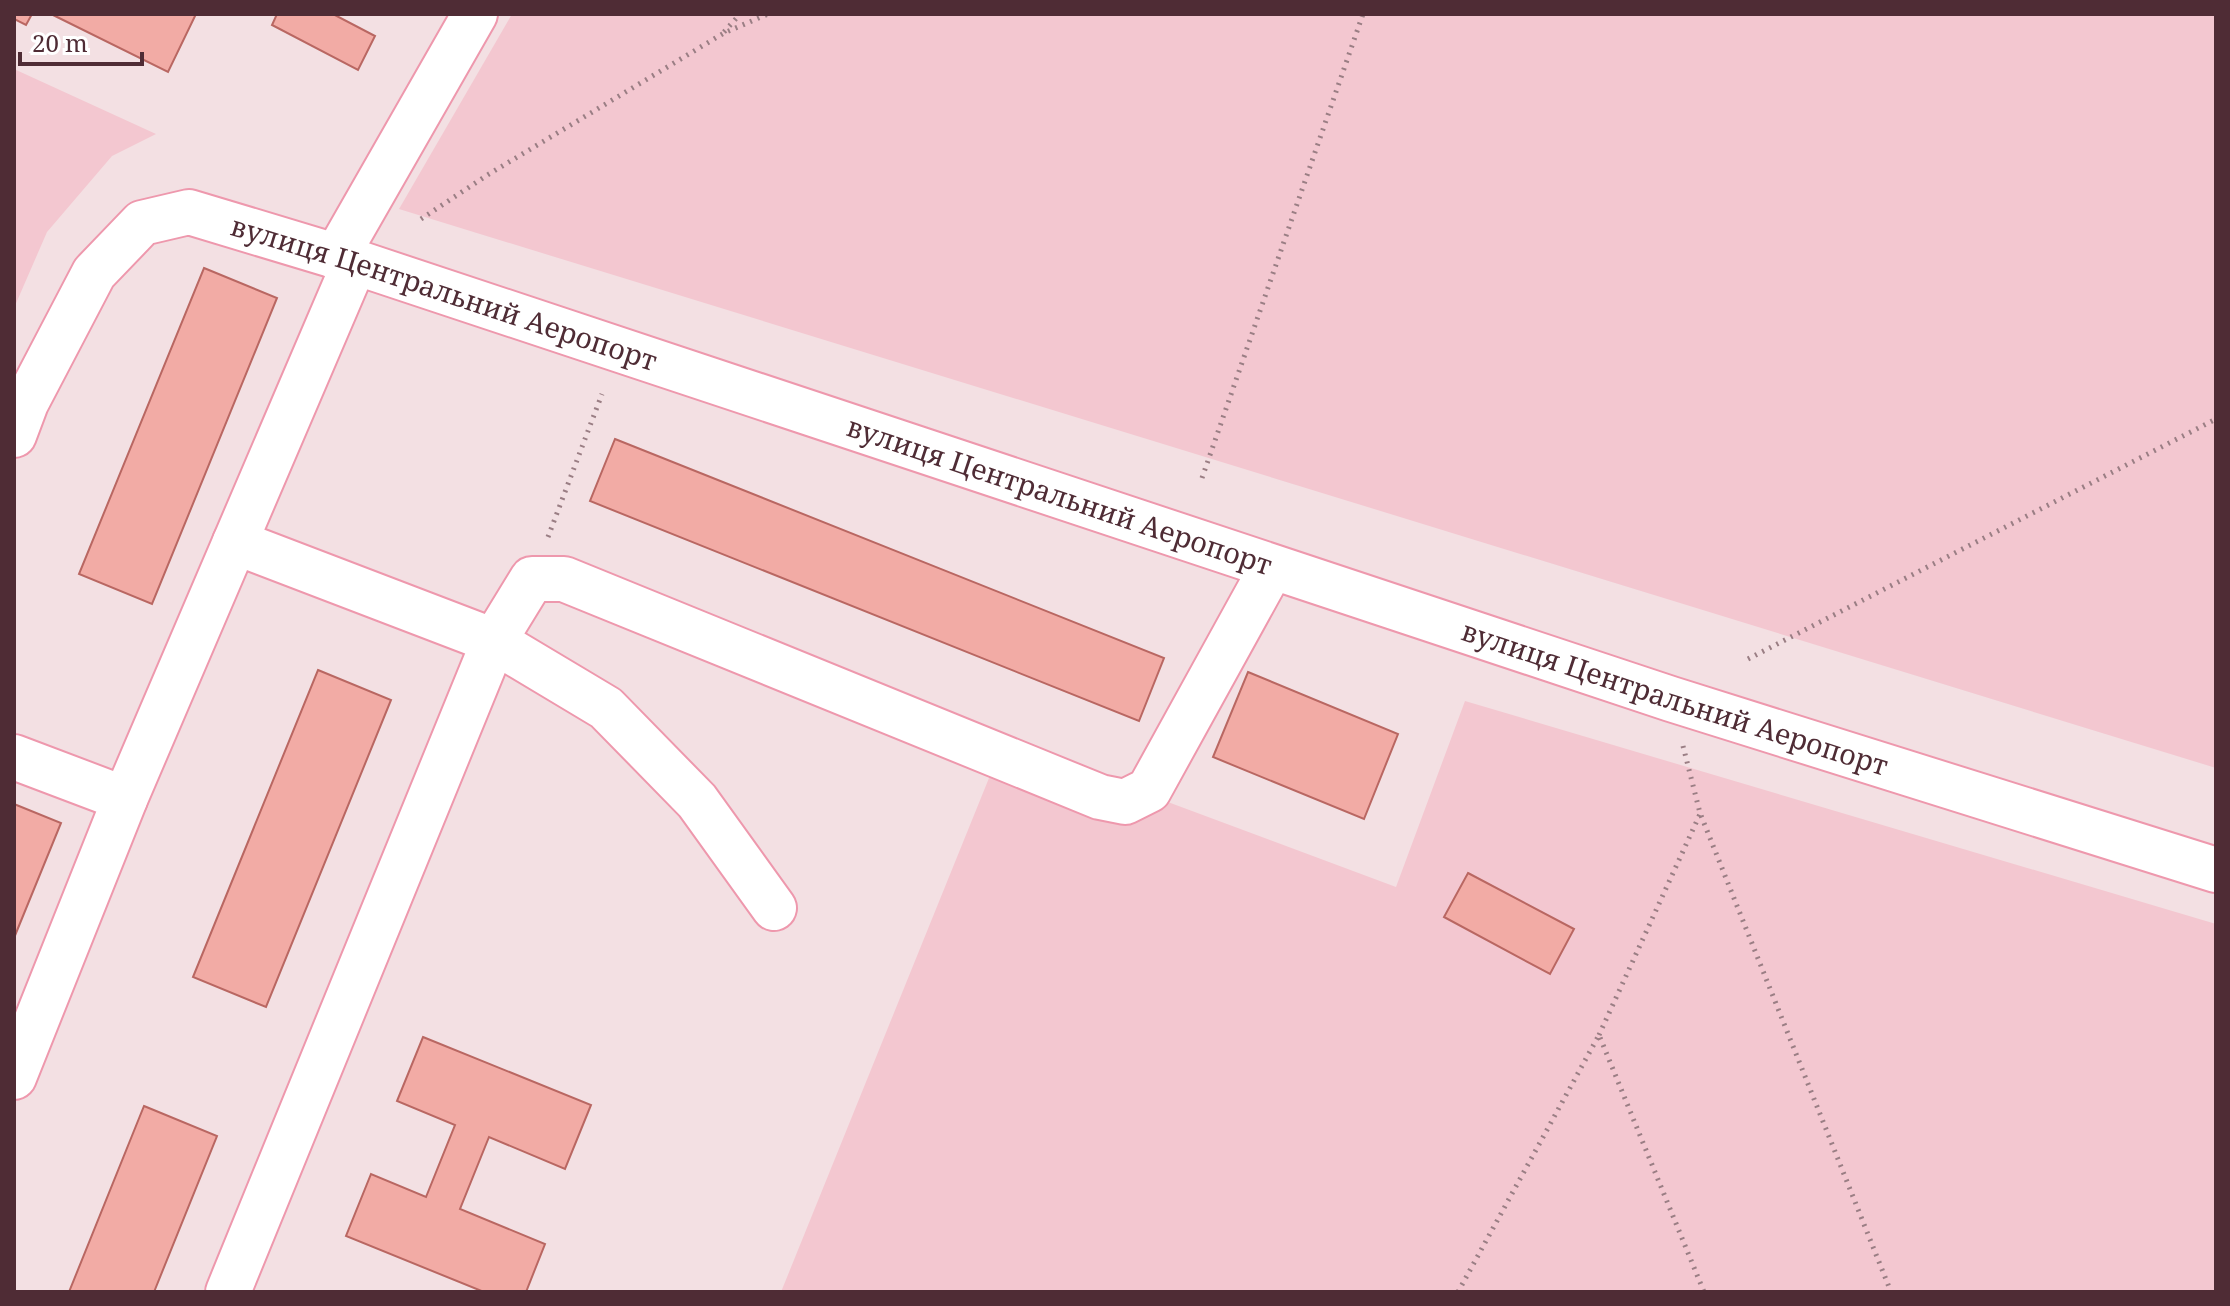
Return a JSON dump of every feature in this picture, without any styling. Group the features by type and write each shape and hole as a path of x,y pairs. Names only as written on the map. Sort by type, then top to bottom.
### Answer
{"street":[{"path":"14,1077 125,799 235,542 346,260 475,14"},
{"name":"вулиця Центральний Аеропорт","path":"18,412 94,273 142,223 189,212 346,260 1671,699 2216,870"},
{"path":"235,542 494,641 606,708 697,801 774,908"},
{"path":"228,1292 494,641 532,579 564,579 1100,797 1125,802 1149,790 1272,567"},
{"path":"14,757 125,799"}],"path":[{"path":"724,33 740,14"},
{"path":"421,219 489,174 724,33 768,14"},
{"path":"1202,478 1363,14"},
{"path":"532,579 602,394"},
{"path":"1748,659 2216,419"},
{"path":"1671,699 1700,813 1891,1292"},
{"path":"1458,1292 1599,1035 1700,813"},
{"path":"1599,1035 1704,1292"}],"shaded area":[{"path":"512,14 2216,14 2216,768 399,209"},
{"path":"14,69 156,134 112,156 47,232 14,308"},
{"path":"1465,701 2216,924 2216,1292 781,1292 1004,741 1396,887"}],"building":[{"path":"14,14 32,14 26,25 14,19"},
{"path":"51,14 196,14 168,72"},
{"path":"277,14 333,14 375,36 358,70 272,25"},
{"path":"204,268 277,298 152,604 79,574"},
{"path":"615,439 1164,658 1139,721 590,501"},
{"path":"318,670 391,700 266,1007 193,977"},
{"path":"1248,672 1398,734 1364,819 1213,757"},
{"path":"14,804 61,823 14,938"},
{"path":"1468,873 1574,929 1550,974 1444,917"},
{"path":"423,1037 591,1105 565,1169 489,1137 460,1209 545,1244 526,1292 484,1292 346,1236 371,1174 426,1197 455,1125 397,1101"},
{"path":"144,1106 217,1136 154,1292 69,1292"}]}
